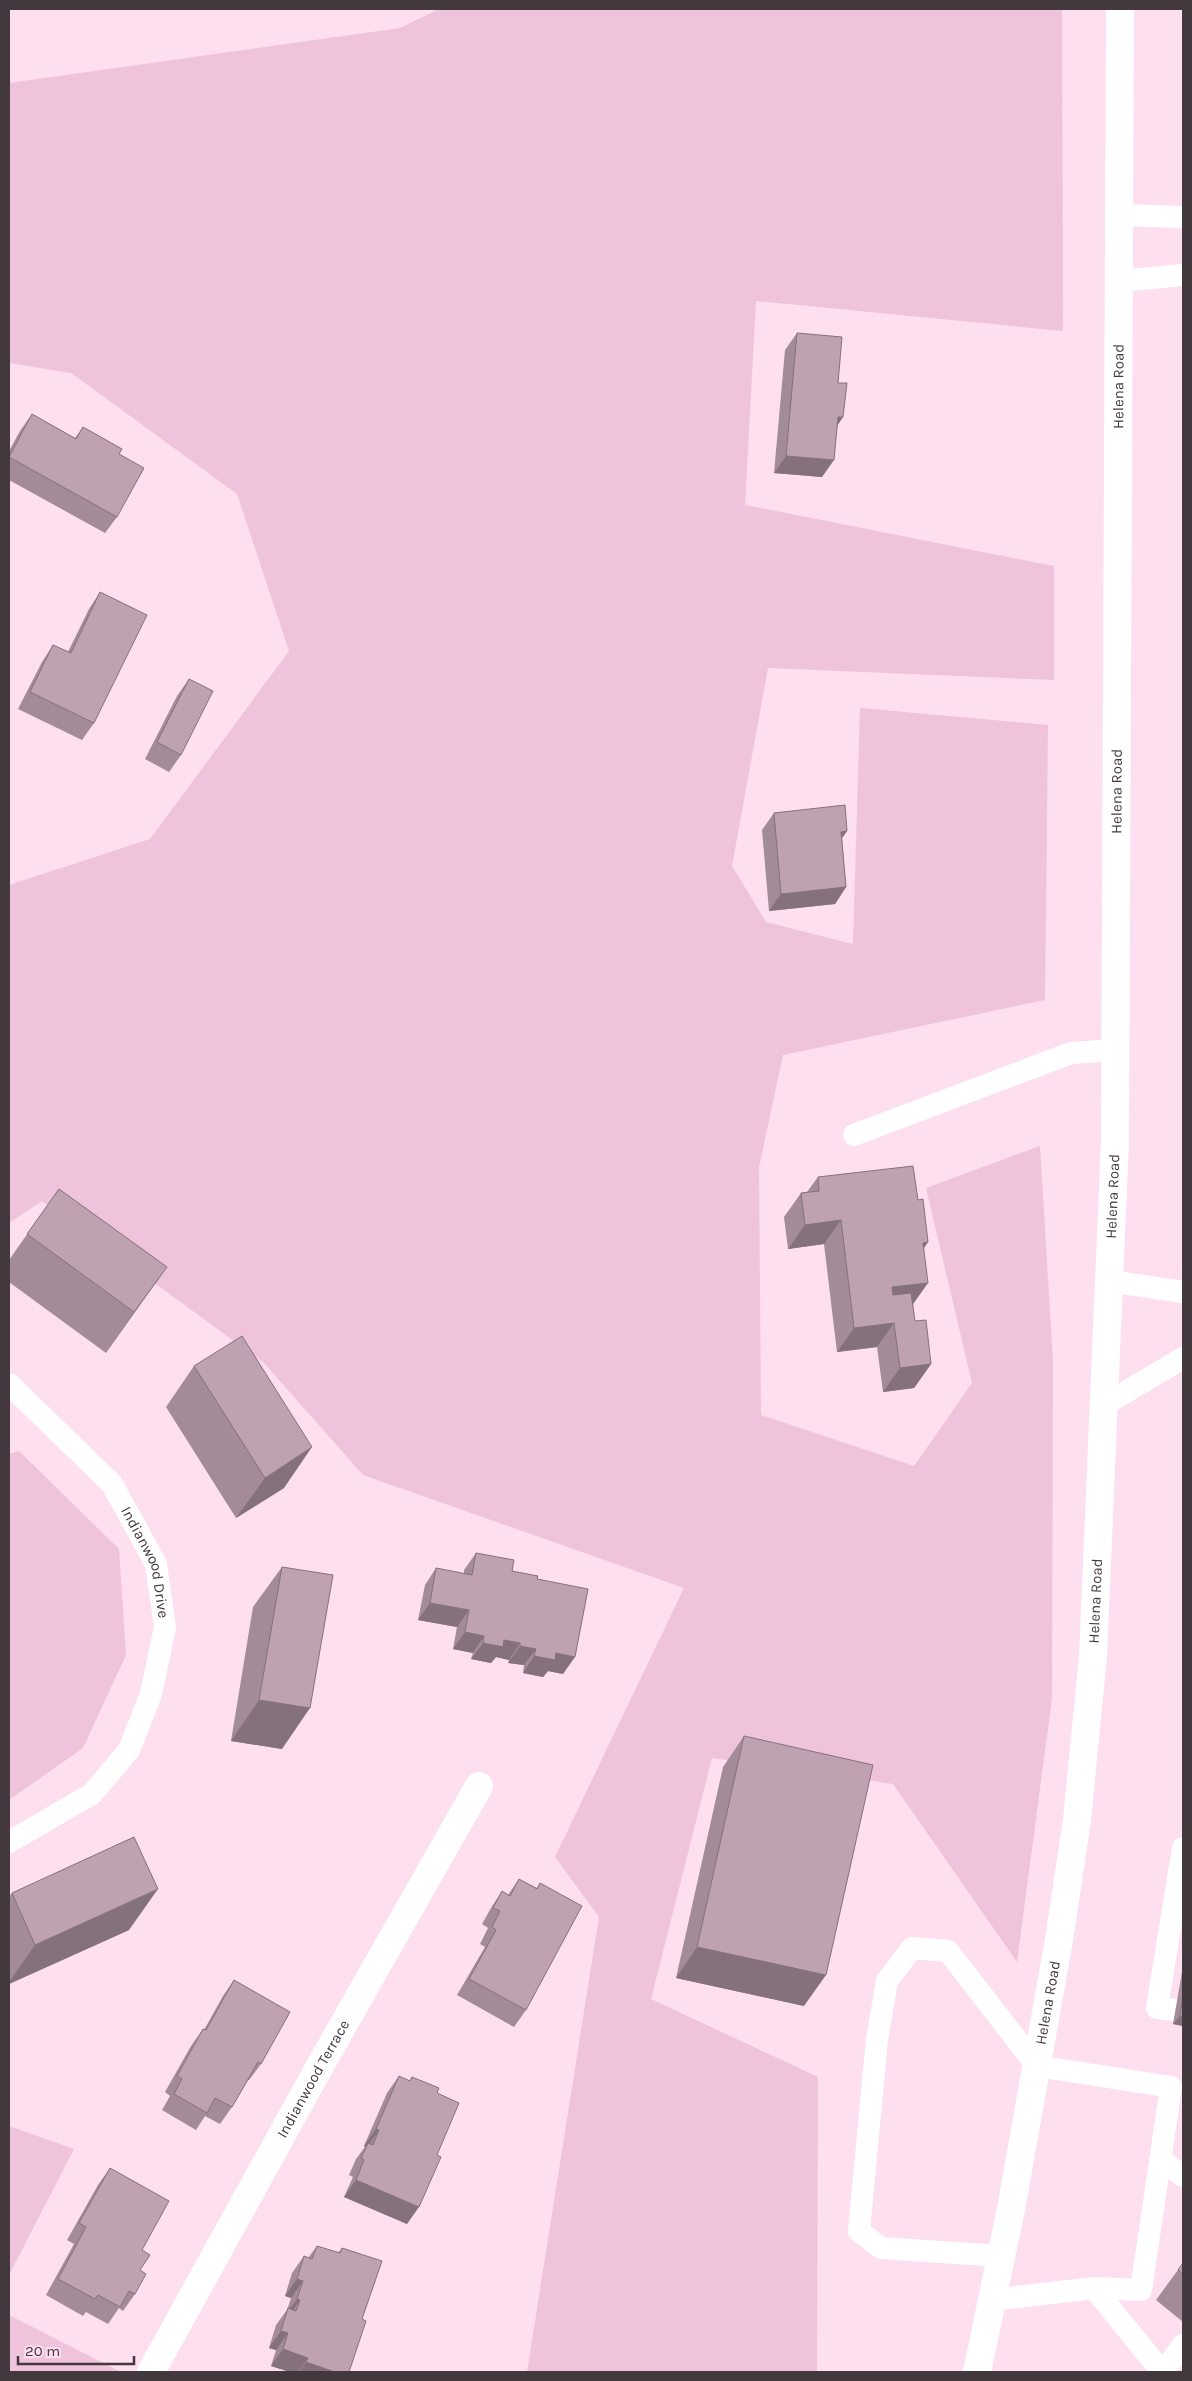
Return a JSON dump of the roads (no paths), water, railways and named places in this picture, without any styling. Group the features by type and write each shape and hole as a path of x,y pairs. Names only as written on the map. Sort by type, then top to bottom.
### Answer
{"main road":[{"name":"Helena Road","path":"979,2370 1060,1940 1078,1810 1093,1656 1115,1141 1120,9"},
{"name":"Indianwood Terrace","path":"151,2372 316,2073 479,1786"}],"lane":[{"path":"1120,215 1183,217"},
{"path":"1120,281 1183,275"},
{"path":"854,1135 1071,1053 1115,1050"},
{"path":"1109,1281 1183,1292"},
{"path":"1104,1405 1183,1358"},
{"name":"Indianwood Drive","path":"9,1384 112,1484 156,1564 164,1627 151,1694 129,1750 92,1794 9,1842"},
{"path":"1176,2010 1157,2008 1170,1984 1177,1930 1183,1848"},
{"path":"992,2300 1094,2288 1141,2290 1161,2160 1177,2085 1037,2066 948,1951 912,1948 887,1981 877,2039 860,2232 881,2248 1001,2256"},
{"path":"1161,2160 1183,2176"},
{"path":"1094,2288 1162,2372 1183,2345"}]}
